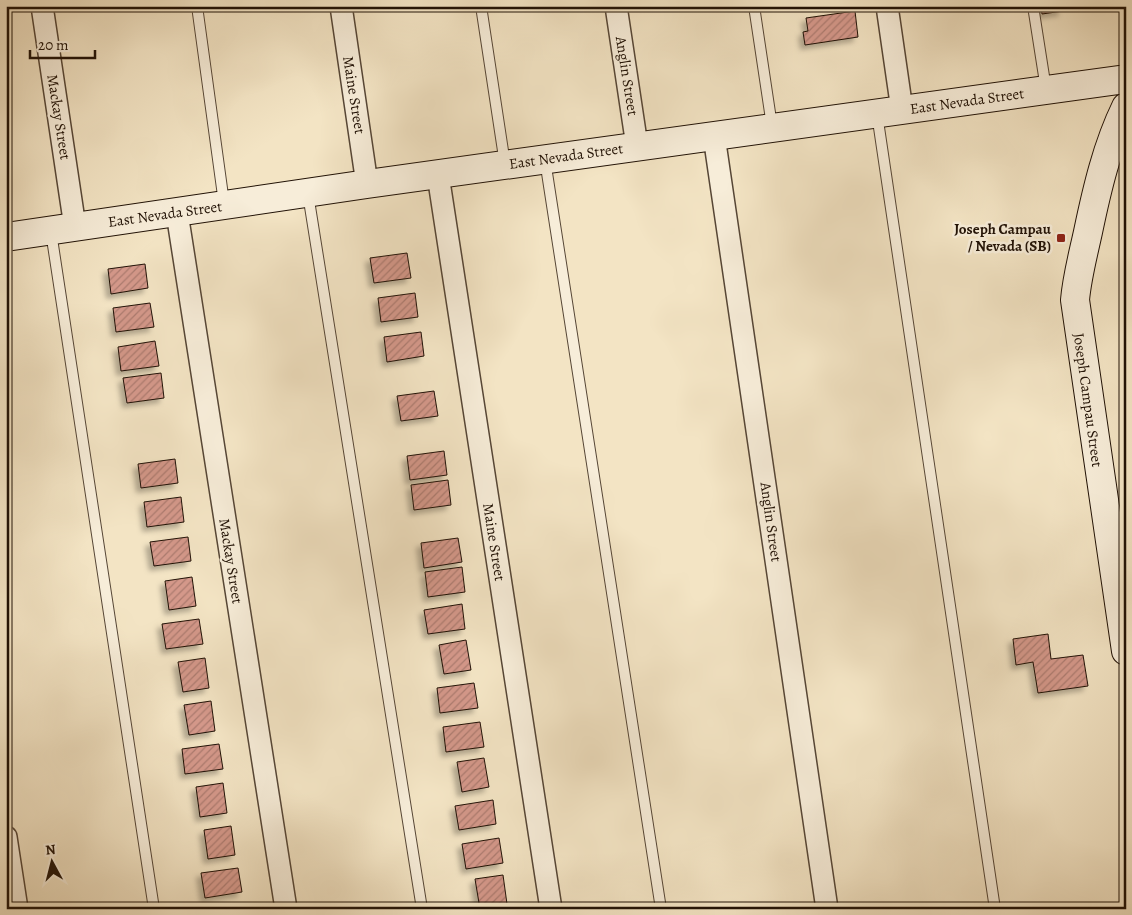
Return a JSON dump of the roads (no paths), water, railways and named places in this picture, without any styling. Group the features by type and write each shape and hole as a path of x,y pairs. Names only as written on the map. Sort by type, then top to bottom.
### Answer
{"street":[{"name":"Mackay Street","path":"42,6 63,229"},
{"name":"Maine Street","path":"341,6 367,184"},
{"name":"Anglin Street","path":"616,6 637,146"},
{"path":"887,6 889,112"},
{"name":"East Nevada Street","path":"6,237 367,184 1126,79"},
{"name":"Joseph Campau Street","path":"1126,106 1108,151 1077,276 1075,300 1126,651"},
{"name":"Anglin Street","path":"714,136 827,909"},
{"name":"Maine Street","path":"438,174 551,909"},
{"name":"Mackay Street","path":"176,213 286,909"},
{"path":"6,837 17,909"}],"lane":[{"path":"198,6 225,205"},
{"path":"481,6 505,165"},
{"path":"754,6 772,128"},
{"path":"1033,6 1046,90"},
{"path":"889,112 995,909"},
{"path":"545,159 661,909"},
{"path":"308,193 422,909"},
{"path":"63,229 154,909"}],"place":[{"name":"Joseph Campau / Nevada (SB)","path":"1061,238"}]}
